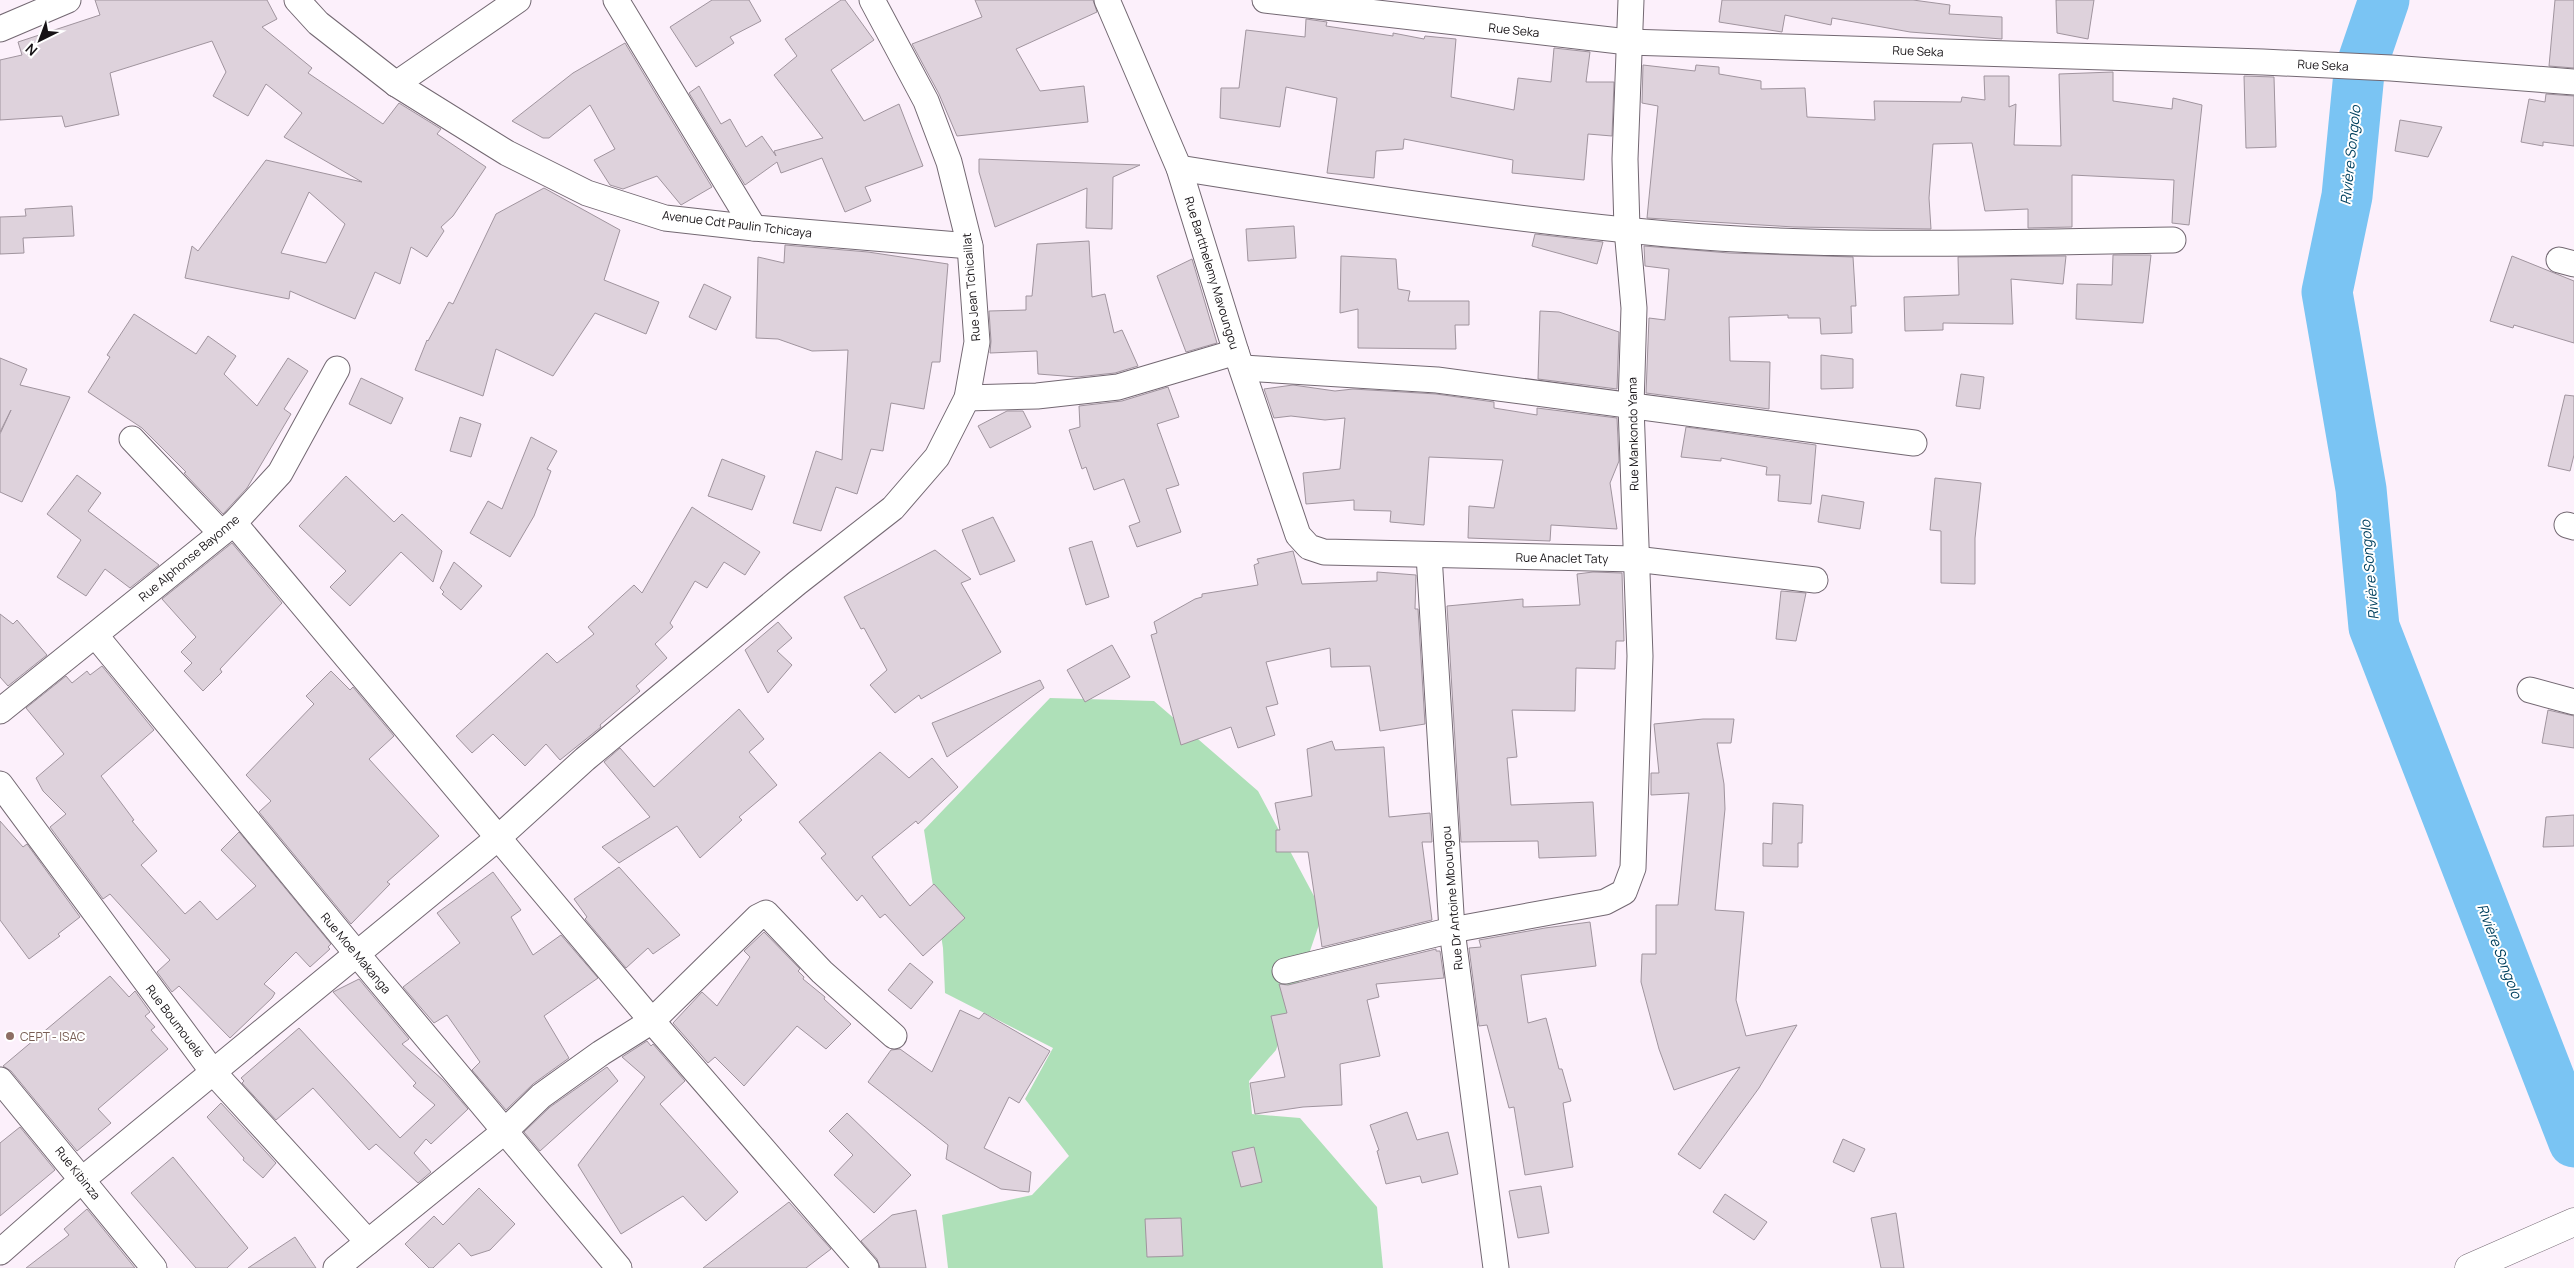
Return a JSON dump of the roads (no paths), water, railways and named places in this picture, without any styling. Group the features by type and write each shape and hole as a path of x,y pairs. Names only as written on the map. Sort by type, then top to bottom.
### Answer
{"main road":[{"path":"2469,1268 2571,1223"}],"street":[{"path":"0,29 68,0"},
{"name":"Avenue Cdt Paulin Tchicaya","path":"297,0 318,23 396,84 507,153 587,192 665,218 754,228 970,246"},
{"path":"396,84 518,0"},
{"path":"616,0 754,228"},
{"name":"Rue Jean Tchicaillat","path":"0,1252 83,1179 498,837 585,759 797,583 893,508 937,457 967,398 977,342 970,246 949,162 926,101 872,0"},
{"name":"Rue Bartthelemy Mavoungou","path":"1108,0 1179,168 1298,535 1309,548"},
{"name":"Rue Seka","path":"1265,0 1338,5 1628,42 2346,66 2574,82"},
{"name":"Rue Mankondo Yama","path":"1285,971 1452,930 1605,902 1624,892 1633,868 1640,656 1635,559 1631,406 1634,308 1627,229 1625,158 1630,0"},
{"path":"1179,168 1385,200 1627,229 1738,238 1874,244 2173,240"},
{"path":"967,398 1037,396 1118,387 1240,360 1437,380 1914,442"},
{"name":"Rue Alphonse Bayonne","path":"0,711 96,636 227,528 266,491 280,473 337,369"},
{"path":"132,439 227,528 498,837 652,1021 866,1268"},
{"name":"Rue Anaclet Taty","path":"1309,548 1324,552 1635,559 1815,580"},
{"name":"Rue Dr Antoine Mboungou","path":"1429,555 1452,930 1496,1268"},
{"name":"Rue Moe Makanga","path":"96,636 357,954 619,1268"},
{"path":"2530,690 2574,702"},
{"name":"Rue Boumouelé","path":"0,784 213,1072 368,1242"},
{"path":"336,1268 505,1132 541,1096 601,1053 652,1021 758,917 766,913 822,972 894,1036"},
{"name":"Rue Kibinza","path":"0,1080 154,1268"}],"waterway":[{"name":"Rivière Songolo","path":"2384,0 2359,73 2347,196 2327,292 2361,489 2374,627 2574,1142"}],"place":[{"name":"CEPT - ISAC","path":"10,1036"}]}
